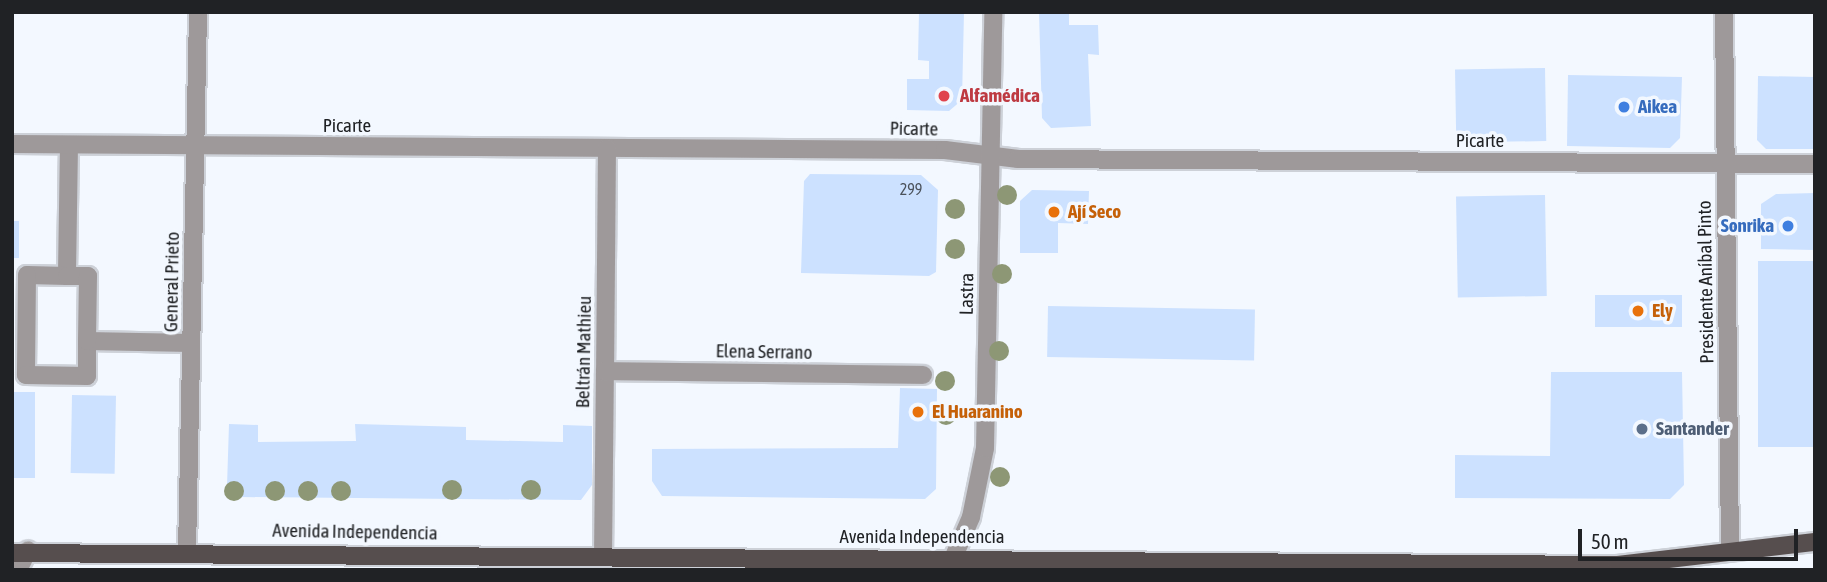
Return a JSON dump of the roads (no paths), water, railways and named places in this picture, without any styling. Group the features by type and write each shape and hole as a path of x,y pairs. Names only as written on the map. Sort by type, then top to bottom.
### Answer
{"main road":[{"name":"Avenida Independencia","path":"17,550 603,556 951,564 1436,566 1618,565 1815,542"}],"street":[{"name":"General Prieto","path":"187,552 198,12"},
{"name":"Lastra","path":"951,564 975,505 985,448 993,12"},
{"name":"Presidente Aníbal Pinto","path":"1724,12 1730,551"},
{"name":"Picarte","path":"12,144 945,150 1032,159 1815,164"},
{"path":"67,276 69,145"},
{"name":"Beltrán Mathieu","path":"603,556 607,148"},
{"path":"27,275 67,276 88,276 87,376 26,376 27,275"},
{"path":"87,341 191,342"},
{"name":"Elena Serrano","path":"605,371 923,375"},
{"path":"17,550 18,570"}],"place":[{"name":"Alfamédica","path":"944,96"},
{"name":"Aikea","path":"1624,107"},
{"name":"Ají Seco","path":"1054,212"},
{"name":"Sonrika","path":"1788,226"},
{"name":"Ely","path":"1638,311"},
{"name":"El Huaranino","path":"918,412"},
{"name":"Santander","path":"1642,429"}]}
